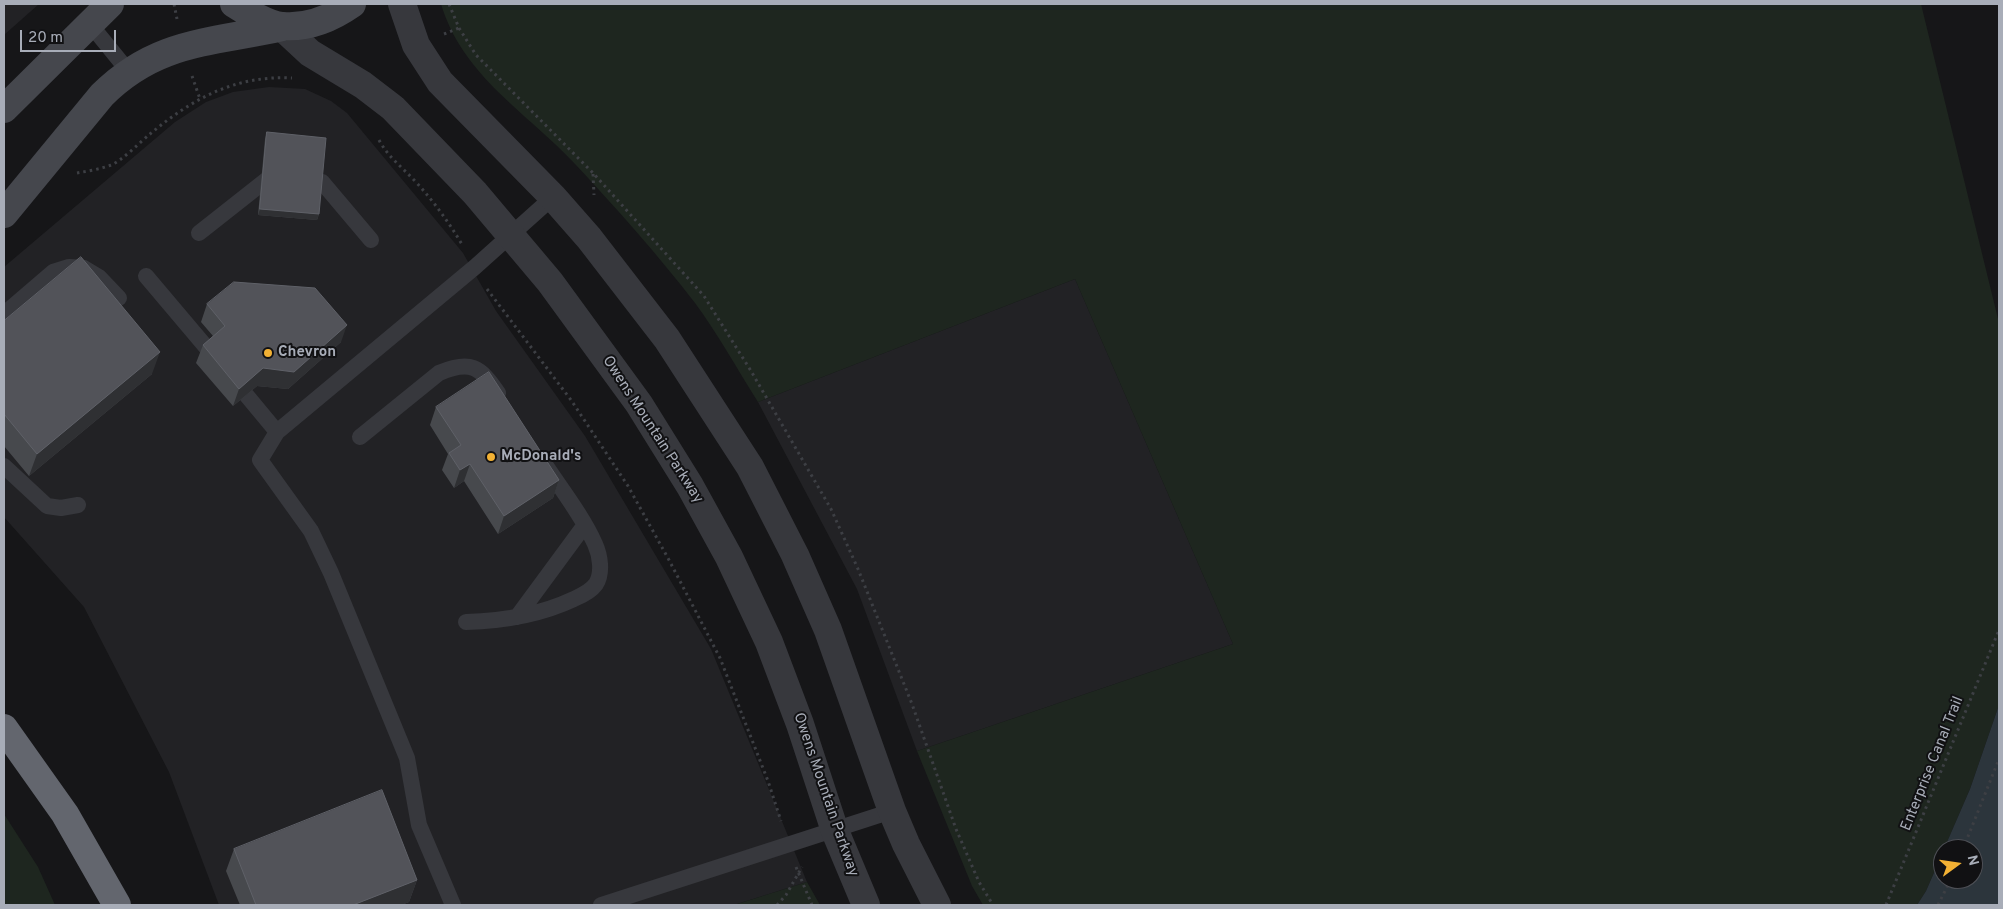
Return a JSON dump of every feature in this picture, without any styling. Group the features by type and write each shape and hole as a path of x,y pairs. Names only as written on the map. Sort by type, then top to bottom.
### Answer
{"highway":[{"path":"4,728 65,814 117,905"}],"main road":[{"path":"4,109 110,4"},
{"path":"234,4 254,15 282,26"},
{"path":"4,214 102,95 117,80 129,72 155,57 184,46 282,26 307,25 340,12 352,4"}],"street":[{"path":"402,4 416,45 440,82 553,197 617,273 667,339 750,467 795,555 828,630 892,811 906,844 937,905"},
{"name":"Owens Mountain Parkway","path":"282,26 310,53 363,85 393,108 475,193 512,235 586,329 639,404 690,486 720,541 769,642 800,724 825,834 866,905"}],"lane":[{"path":"90,24 129,72"},
{"path":"199,234 270,177 322,182 370,240"},
{"path":"453,905 419,825 407,758 331,573 310,531 260,460 277,432 475,267 553,197"},
{"path":"4,314 53,272 69,267 84,268 99,277 119,298"},
{"path":"146,276 277,432"},
{"path":"360,437 439,373 454,367 466,366 475,368 487,376 508,408"},
{"path":"466,622 494,621 554,608 583,595 595,586 600,576 600,561 595,544 540,456"},
{"path":"4,466 47,506 61,508 78,505"},
{"path":"517,616 584,526"},
{"path":"601,905 892,811"}],"path":[{"path":"449,4 459,28"},
{"path":"112,165 175,113 215,91 240,82 275,77 294,78"},
{"path":"377,136 386,152 444,214 491,296 571,400 628,486 720,658 768,781 799,875 812,905"},
{"name":"Enterprise Canal Trail","path":"1886,905 1999,630"},
{"path":"1968,839 1999,760"},
{"path":"777,905 825,834"},
{"path":"1938,905 1945,889"}],"shaded area":[{"path":"4,4 39,4 4,35"},
{"path":"441,4 1921,4 1999,323 1999,705 1970,789 1948,839 1933,839 1933,875 1926,891 1917,905 983,905 972,886 917,751 1233,644 1075,279 758,402 712,327 681,285 637,232 576,165 480,73 464,52 451,30"},
{"path":"269,87 305,89 331,101 347,113 463,253 496,311 585,436 711,649 807,882 734,905 219,905 169,772 84,607 4,517 4,267 175,122 206,102 233,92"},
{"path":"1075,279 1233,644 917,751 857,589 758,402"},
{"path":"1999,705 1999,905 1917,905 1933,875 1933,889 1983,889 1983,839 1948,839 1970,789"},
{"path":"4,814 38,867 55,905 4,905"},
{"path":"807,882 820,905 734,905"}],"building":[{"path":"267,132 326,138 319,214 260,209"},
{"path":"81,257 160,352 37,454 4,414 4,321"},
{"name":"Chevron","path":"234,282 315,288 347,325 294,372 263,368 239,389 203,345 225,326 207,304"},
{"path":"489,372 559,480 504,516 470,464 460,470 449,453 461,445 436,407"},
{"path":"382,790 417,880 353,905 256,905 234,849"}],"place":[{"name":"Chevron","path":"268,353"},
{"name":"McDonald's","path":"491,457"}]}
